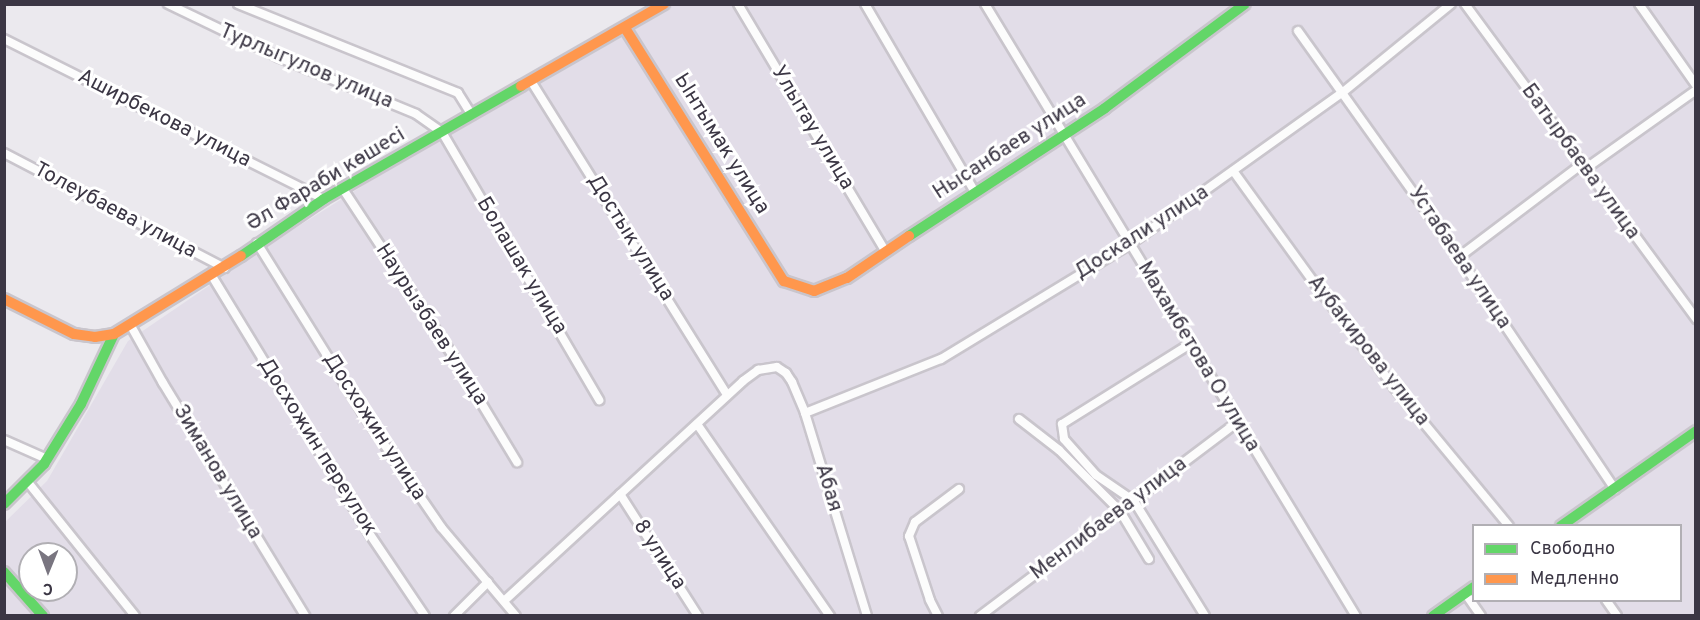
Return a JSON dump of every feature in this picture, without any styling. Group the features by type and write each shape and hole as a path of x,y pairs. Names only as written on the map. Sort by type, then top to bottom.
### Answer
{"street":[{"name":"Турлыгулов улица","path":"168,4 278,57 416,114 442,132"},
{"name":"Турлыгулов улица","path":"238,4 458,93 472,115"},
{"name":"Әл Фараби көшесі","path":"4,299 74,334 95,337 114,334 131,326 225,268 257,243 324,199 664,4"},
{"name":"Улытау улица","path":"738,4 886,252"},
{"path":"865,4 975,192"},
{"name":"Махамбетова О улица","path":"985,4 1356,615"},
{"name":"Нысанбаев улица","path":"784,281 814,291 847,278 1063,133 1105,108 1245,4"},
{"name":"Доскали улица","path":"805,413 941,359 1130,244 1234,172 1343,92 1451,4"},
{"name":"Батырбаева улица","path":"1464,4 1695,319"},
{"path":"1639,4 1695,85"},
{"name":"Ынтымак улица","path":"625,28 784,281"},
{"name":"Устабаева улица","path":"1298,31 1459,257 1615,489"},
{"name":"Аширбекова улица","path":"4,39 324,199"},
{"name":"Достык улица","path":"531,81 728,395"},
{"path":"1459,257 1695,90"},
{"name":"Болашак улица","path":"442,132 599,400"},
{"name":"Толеубаева улица","path":"4,153 225,268"},
{"name":"Аубакирова улица","path":"1234,172 1394,387 1508,524"},
{"name":"Наурызбаев улица","path":"343,189 450,351 517,462"},
{"name":"Досхожин улица","path":"257,243 373,428 441,527 516,615"},
{"name":"Досхожин переулок","path":"212,276 369,533 425,615"},
{"name":"Зиманов улица","path":"131,326 163,383 304,615"},
{"path":"4,504 47,459 81,404 114,334"},
{"path":"1190,344 1062,424 1064,440 1096,475 1134,501 1204,615"},
{"name":"Абая","path":"728,395 758,370 777,367 786,373 792,382 805,413 867,615"},
{"path":"504,602 728,395"},
{"path":"1020,419 1059,450 1120,511 1149,558"},
{"name":"Менлибаева улица","path":"980,615 1237,422"},
{"path":"697,424 830,615"},
{"path":"1562,524 1695,431"},
{"path":"4,440 47,459"},
{"path":"27,481 135,615"},
{"path":"938,615 930,600 909,536 915,522 959,489"},
{"name":"8 улица","path":"620,494 698,615"},
{"path":"4,572 43,615"},
{"path":"454,615 488,582"},
{"path":"1433,615 1469,590"},
{"path":"1607,602 1617,615"}],"shaded area":[{"path":"674,5 1695,5 1695,615 5,616 5,522 47,481 128,341 270,244 458,126"}],"traffic: fast":[{"path":"909,236 1105,108 1245,4"},
{"path":"241,256 324,199 521,86"},
{"path":"4,504 44,464 81,404 114,334"},
{"path":"1564,524 1696,431"},
{"path":"4,572 43,616"},
{"path":"1433,616 1472,588"}],"traffic: slow":[{"path":"521,86 664,4"},
{"path":"625,28 784,281 814,291 847,278 909,236"},
{"path":"4,299 74,334 95,337 114,334 241,256"}]}
